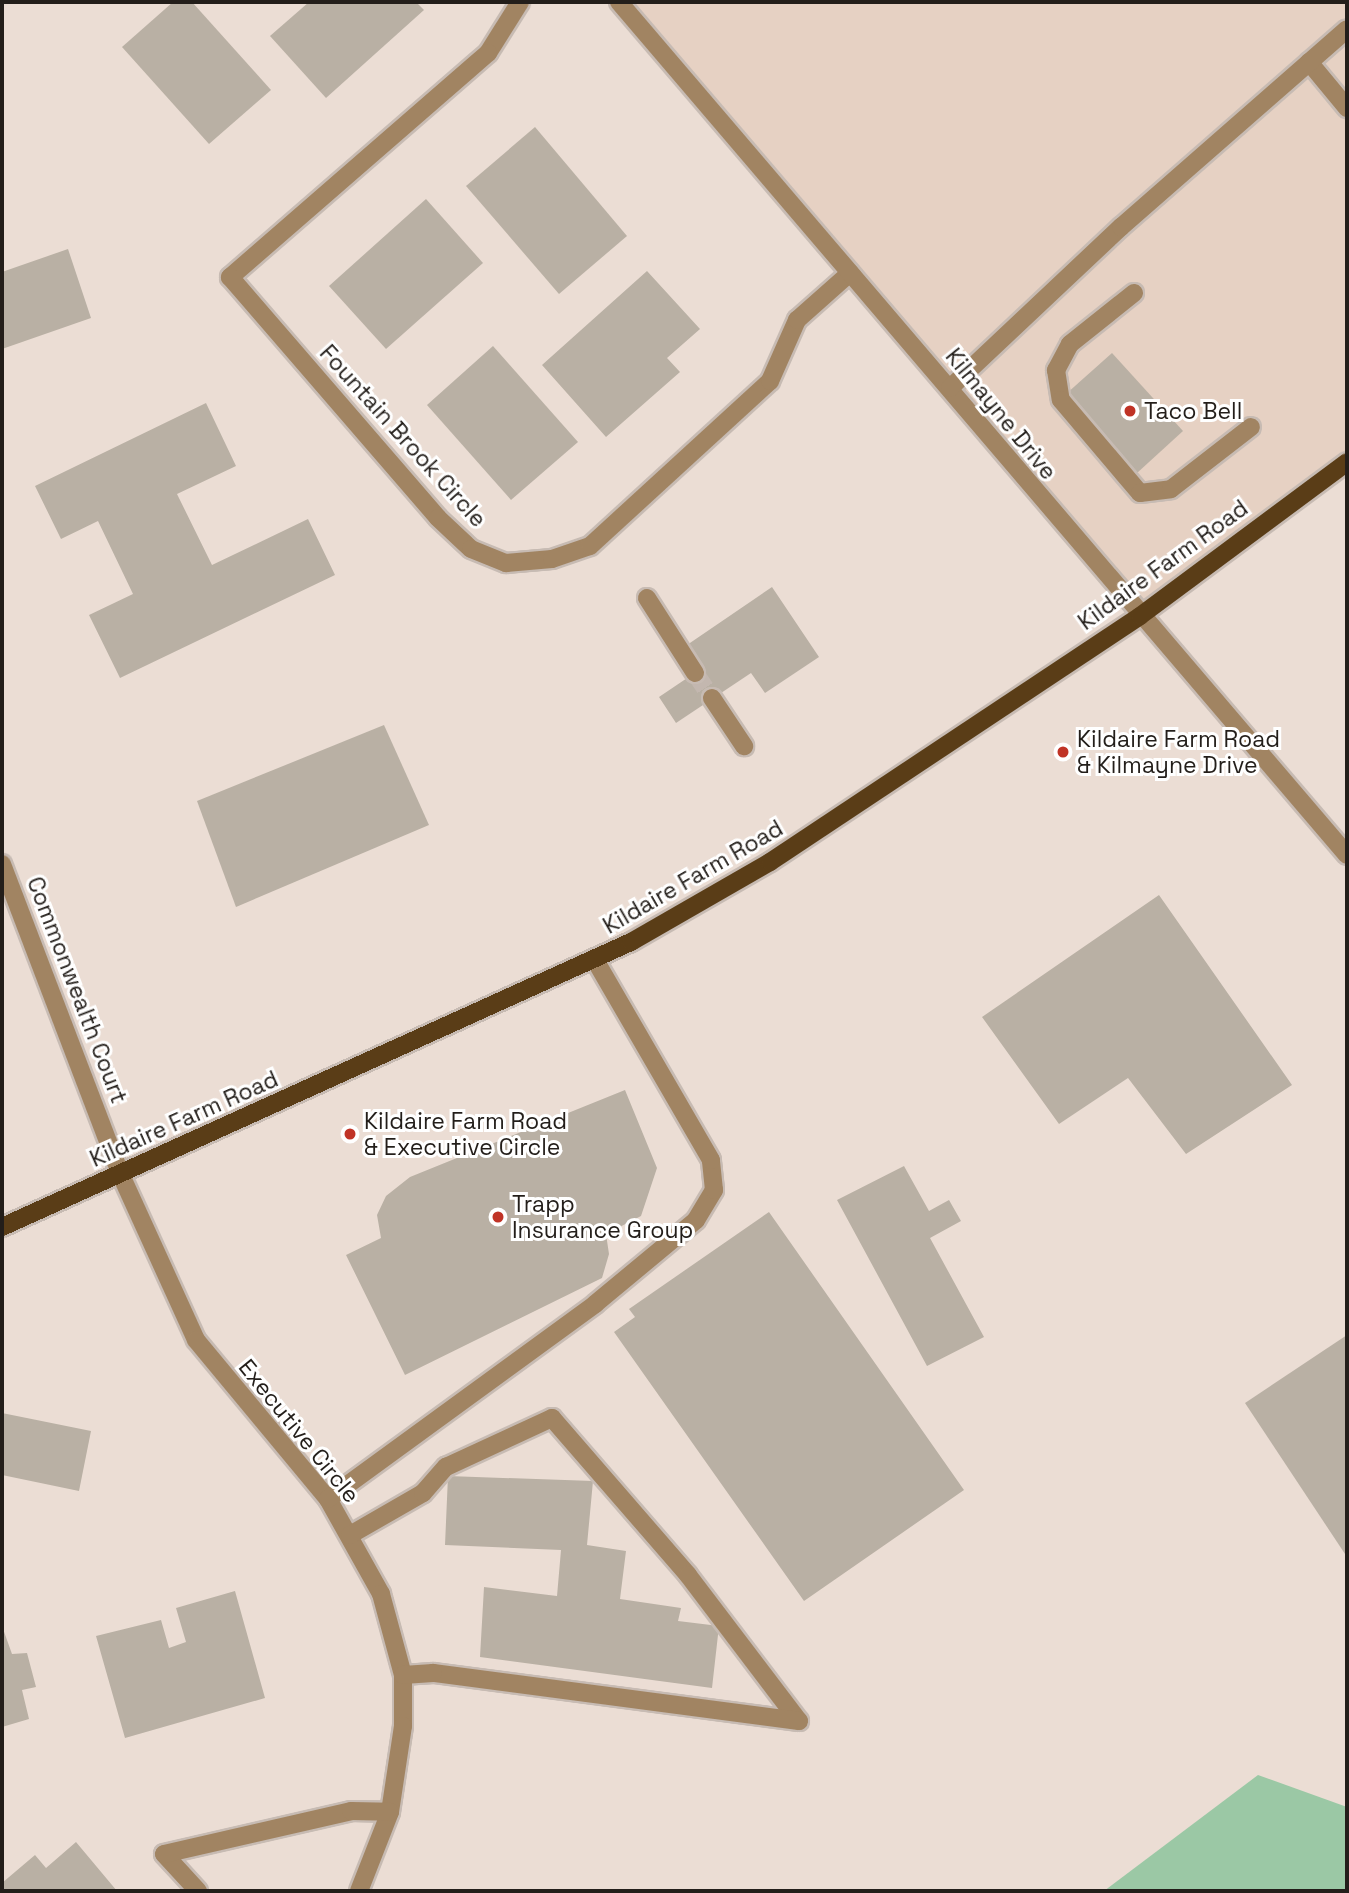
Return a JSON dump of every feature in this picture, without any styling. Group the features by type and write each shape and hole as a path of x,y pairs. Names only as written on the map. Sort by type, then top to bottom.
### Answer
{"main road":[{"name":"Kildaire Farm Road","path":"2,1227 596,962 770,862 1140,616 1347,461"}],"street":[{"name":"Fountain Brook Circle","path":"520,2 488,53 230,277 438,518 471,549 506,564 552,559 590,546 770,381 797,320 850,273"},
{"name":"Kilmayne Drive","path":"619,2 950,388 1140,616 1347,855"},
{"path":"950,388 1121,227 1347,29"},
{"path":"1309,62 1347,108"},
{"path":"1134,293 1080,334 1056,370 1061,400 1140,493 1171,489 1251,427"},
{"path":"647,598 695,673"},
{"path":"712,698 744,746"},
{"name":"Commonwealth Court","path":"2,864 120,1173"},
{"path":"328,1499 595,1304 696,1220 714,1190 711,1160 596,962"},
{"name":"Executive Circle","path":"120,1173 196,1340 328,1499 381,1594 402,1675 404,1726 390,1812 359,1891"},
{"path":"350,1535 423,1493 446,1467 552,1418 688,1575 799,1721 433,1673 402,1675"},
{"path":"198,1891 164,1854 351,1811 390,1812"}],"shaded area":[{"path":"619,2 1347,2 1347,462 1140,616"}],"green space":[{"path":"1258,1775 1347,1807 1347,1891 1104,1891"}],"building":[{"path":"173,2 192,2 271,90 209,144 122,47"},
{"path":"309,2 416,2 424,10 326,98 270,36"},
{"path":"535,127 627,236 559,294 466,186"},
{"path":"426,199 483,263 386,349 329,286"},
{"path":"68,249 91,318 2,349 2,272"},
{"path":"647,271 700,329 667,358 680,372 606,437 542,365"},
{"path":"493,346 578,442 511,500 427,405"},
{"path":"1112,353 1183,431 1137,473 1066,394"},
{"path":"206,403 236,466 177,494 212,565 308,519 335,575 120,678 89,615 133,594 98,521 61,539 35,486"},
{"path":"772,587 819,657 765,693 751,673 676,723 659,697 702,668 687,645"},
{"path":"384,725 429,825 236,907 197,801"},
{"path":"1159,895 1292,1085 1186,1154 1128,1078 1059,1124 982,1017"},
{"path":"625,1090 657,1168 641,1216 606,1234 609,1254 602,1278 405,1375 346,1255 381,1238 377,1215 386,1196 410,1177"},
{"path":"904,1166 929,1211 949,1200 961,1221 930,1238 984,1337 927,1366 837,1200"},
{"path":"769,1212 964,1490 804,1601 614,1332 635,1317 629,1309"},
{"path":"1347,1335 1347,1557 1245,1403"},
{"path":"2,1413 91,1431 79,1491 2,1475"},
{"path":"448,1476 593,1481 587,1545 626,1551 620,1599 681,1608 678,1621 719,1626 712,1688 480,1657 484,1587 557,1596 561,1550 445,1545"},
{"path":"235,1591 265,1698 125,1738 96,1636 161,1620 169,1648 186,1642 176,1608"},
{"path":"2,1626 12,1654 27,1653 36,1687 22,1690 29,1719 2,1727"},
{"path":"76,1842 117,1891 2,1891 2,1883 35,1855 46,1868"}],"tunnel":[{"path":"695,673 712,698"}],"place":[{"name":"Taco Bell","path":"1130,411"},
{"name":"Kildaire Farm Road & Kilmayne Drive","path":"1063,752"},
{"name":"Kildaire Farm Road & Executive Circle","path":"350,1134"},
{"name":"Trapp Insurance Group","path":"498,1217"}]}
